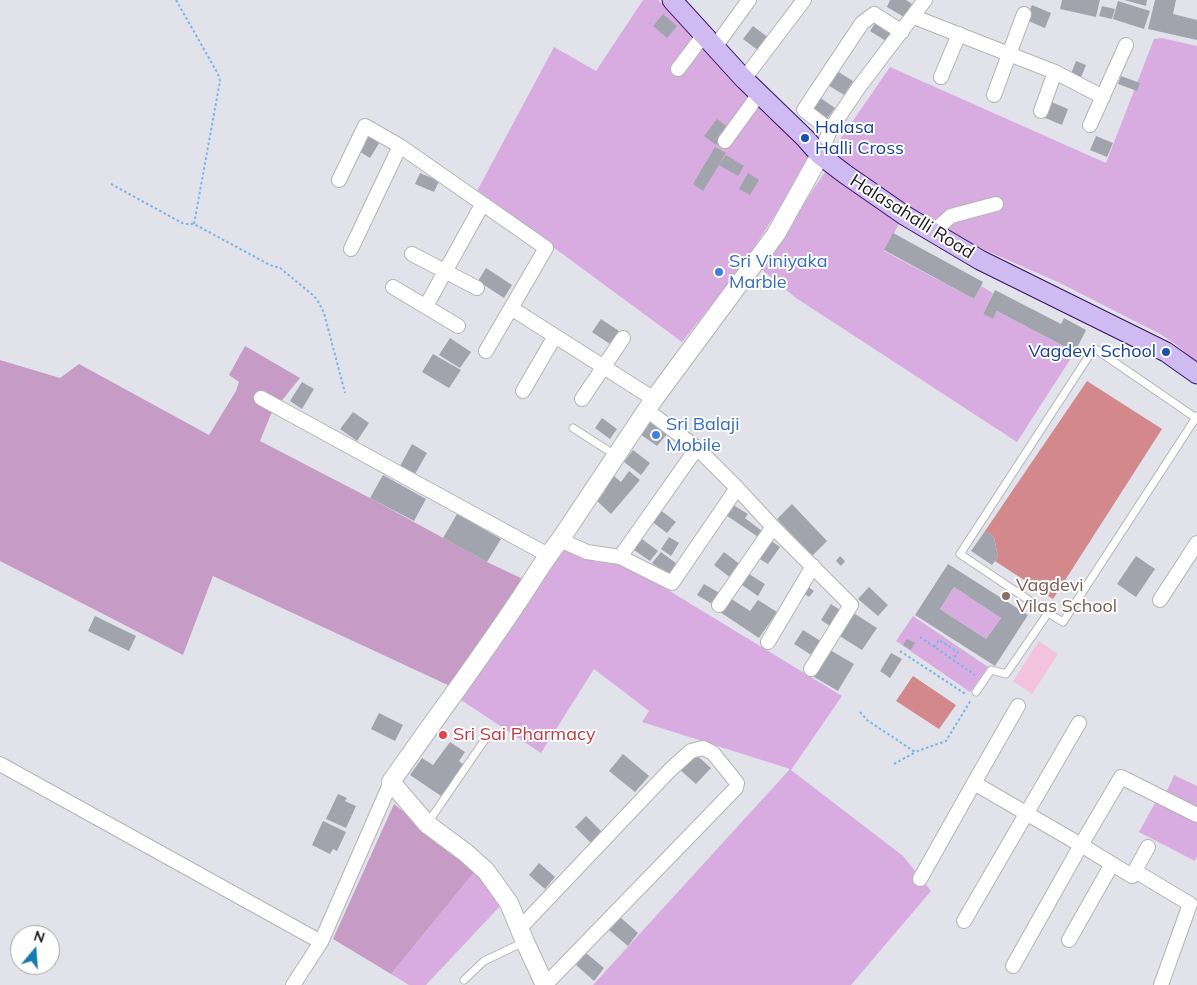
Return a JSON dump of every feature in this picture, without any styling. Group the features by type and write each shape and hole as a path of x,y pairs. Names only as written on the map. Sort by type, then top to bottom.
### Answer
{"main road":[{"name":"Halasahalli Road","path":"672,0 744,79 806,138 820,155 845,174 889,205 980,260 1166,352 1197,374"}],"street":[{"path":"678,69 709,42 749,0"},
{"path":"744,79 804,0"},
{"path":"293,985 321,942 391,782 516,606 548,555 651,405 776,234 820,155 830,130 860,86 925,0"},
{"path":"830,130 804,110 862,23 874,14 902,32"},
{"path":"994,95 1024,14"},
{"path":"914,17 1056,72 1103,97"},
{"path":"940,77 959,34"},
{"path":"1090,125 1126,45"},
{"path":"1041,110 1056,72"},
{"path":"725,141 759,94"},
{"path":"339,180 365,126 400,146 546,248 486,351"},
{"path":"351,249 400,146"},
{"path":"426,306 482,204"},
{"path":"933,232 951,216 996,204"},
{"path":"412,254 477,288"},
{"path":"393,287 458,326"},
{"path":"511,308 603,366 651,405 738,488 773,527 852,605 811,669"},
{"path":"523,391 555,336"},
{"path":"582,399 623,338"},
{"path":"261,398 548,555"},
{"path":"620,557 697,448"},
{"path":"560,540 587,552 620,557 672,583 738,488"},
{"path":"719,605 773,527"},
{"path":"1160,600 1197,543"},
{"path":"768,642 813,566"},
{"path":"920,879 1018,706"},
{"path":"964,921 1079,723"},
{"path":"391,782 427,824 466,853 486,871 509,903 522,935 545,985 736,788 737,783 713,753 703,748 691,751 663,777 522,935"},
{"path":"0,764 321,942"},
{"path":"1013,966 1121,778 1197,815"},
{"path":"974,784 1132,876 1148,847"},
{"path":"1069,940 1112,864"},
{"path":"1134,871 1190,904 1161,985"}],"lane":[{"path":"1094,348 1196,417 1063,622 960,554 1094,348"},
{"path":"573,428 616,456"},
{"path":"976,692 992,670 1006,674 1048,613"},
{"path":"427,824 488,735"},
{"path":"464,980 484,962 522,935"}],"path":[{"path":"176,0 218,74 220,81 194,224"},
{"path":"111,184 184,224 194,224 270,265 280,268 314,296 324,313 345,393"},
{"path":"920,637 984,681"},
{"path":"934,647 939,640 958,652 953,660"},
{"path":"894,764 915,752 946,741 972,699 900,651"},
{"path":"860,712 866,720 915,752"}],"shaded area":[{"path":"643,0 658,0 812,158 742,266 682,342 477,191 554,47 596,71"},
{"path":"1162,38 1197,46 1197,362 1160,334 1060,283 969,243 889,198 837,160 832,151 890,67 1106,163 1154,39"},
{"path":"827,169 899,224 884,251 974,299 981,286 993,293 983,314 993,319 997,311 1075,352 1017,442 796,298 760,268"},
{"path":"245,346 300,378 271,414 260,441 487,562 525,580 450,686 213,576 183,655 0,561 0,360 60,378 79,364 209,435 236,391 239,382 229,375"},
{"path":"1087,381 1162,429 1053,599 995,561 998,557 994,537 985,531"},
{"path":"561,550 577,551 596,562 622,562 842,696 791,770 903,856 931,891 851,985 593,985 790,769 642,722 649,711 594,669 541,753 461,700"},
{"path":"954,587 1001,618 986,639 940,609"},
{"path":"913,616 988,667 970,692 896,641"},
{"path":"1039,641 1058,654 1032,694 1013,681"},
{"path":"913,676 956,705 939,729 896,701"},
{"path":"1174,775 1197,786 1197,856 1195,861 1139,832 1155,803 1168,789"},
{"path":"394,804 476,870 391,974 333,939"},
{"path":"476,870 503,903 426,985 409,985 391,974"}],"building":[{"path":"890,0 906,0 912,4 904,17 887,7"},
{"path":"1062,0 1100,0 1096,17 1060,9"},
{"path":"1124,0 1147,0 1146,6"},
{"path":"1155,0 1176,0 1173,14 1197,20 1197,40 1148,29"},
{"path":"1118,1 1150,11 1144,29 1113,19"},
{"path":"1032,5 1051,13 1045,28 1026,20"},
{"path":"1102,6 1115,9 1112,19 1099,16"},
{"path":"663,14 677,26 667,38 653,26"},
{"path":"878,19 894,30 886,41 870,31"},
{"path":"753,26 769,38 759,51 743,39"},
{"path":"1076,61 1086,65 1080,80 1070,76"},
{"path":"837,71 853,81 844,95 828,85"},
{"path":"1121,76 1140,83 1137,91 1118,84"},
{"path":"819,97 835,108 826,120 811,110"},
{"path":"1049,101 1068,109 1062,125 1043,117"},
{"path":"717,119 729,128 716,145 704,136"},
{"path":"368,132 381,140 370,158 357,150"},
{"path":"1096,136 1113,143 1107,157 1090,150"},
{"path":"715,147 726,153 703,191 693,184"},
{"path":"726,155 744,166 738,176 719,165"},
{"path":"420,173 439,181 434,192 415,184"},
{"path":"748,173 759,180 750,195 739,189"},
{"path":"893,233 983,282 974,299 884,250"},
{"path":"486,268 512,285 504,298 478,281"},
{"path":"995,290 1061,324 1064,318 1086,330 1075,352 997,311 993,319 983,314"},
{"path":"601,319 619,331 610,344 592,332"},
{"path":"450,338 471,352 460,368 439,355"},
{"path":"433,354 461,370 449,388 422,372"},
{"path":"302,382 314,389 302,409 290,401"},
{"path":"353,412 369,423 357,441 340,429"},
{"path":"602,418 617,429 610,439 595,428"},
{"path":"650,421 667,434 657,446 640,434"},
{"path":"412,444 427,453 415,474 400,466"},
{"path":"633,450 650,463 641,475 624,462"},
{"path":"629,471 640,480 611,514 597,501 605,491 602,489 614,476 621,482"},
{"path":"383,475 426,499 414,521 370,498"},
{"path":"730,503 748,514 745,518 762,531 758,537 723,513"},
{"path":"792,504 827,541 812,556 777,519"},
{"path":"659,509 676,522 667,533 651,521"},
{"path":"457,514 501,539 487,562 443,538"},
{"path":"985,531 994,537 998,557 992,565 971,551"},
{"path":"669,537 679,543 671,556 661,549"},
{"path":"642,539 658,551 650,561 634,550"},
{"path":"770,540 780,547 768,564 758,558"},
{"path":"661,552 677,564 669,575 652,563"},
{"path":"724,552 741,565 731,578 714,565"},
{"path":"840,556 845,561 841,566 836,561"},
{"path":"1136,556 1155,569 1136,597 1117,584"},
{"path":"948,564 1028,615 995,666 915,615","holes":["954,587 1001,618 986,639 940,609"]},
{"path":"749,574 765,584 758,596 742,585"},
{"path":"704,584 721,594 714,605 697,595"},
{"path":"807,586 814,591 809,597 802,592"},
{"path":"869,587 888,605 878,616 858,599"},
{"path":"730,598 750,611 758,600 777,612 759,638 720,612"},
{"path":"831,604 840,610 830,626 821,620"},
{"path":"852,612 877,628 862,650 838,635"},
{"path":"95,616 136,636 129,651 88,631"},
{"path":"803,630 822,642 813,656 794,644"},
{"path":"907,639 915,643 911,650 903,645"},
{"path":"830,650 854,664 838,691 814,677"},
{"path":"891,653 902,659 890,678 880,671"},
{"path":"379,713 403,725 395,741 371,729"},
{"path":"450,742 465,752 459,761 464,765 441,796 410,775 422,758 433,765"},
{"path":"694,753 711,768 696,784 679,769"},
{"path":"623,754 649,776 635,792 609,771"},
{"path":"338,794 347,798 345,801 356,806 346,828 326,819"},
{"path":"586,816 603,833 592,844 575,827"},
{"path":"323,821 346,832 337,851 333,849 330,854 312,845"},
{"path":"539,863 555,877 545,889 529,875"},
{"path":"620,917 638,933 628,946 609,930"},
{"path":"586,953 604,968 594,981 576,965"}],"place":[{"name":"Halasa Halli Cross","path":"805,138"},
{"name":"Sri Viniyaka Marble","path":"719,272"},
{"name":"Vagdevi School","path":"1166,352"},
{"name":"Sri Balaji Mobile","path":"656,435"},
{"name":"Vagdevi Vilas School","path":"1006,596"},
{"name":"Sri Sai Pharmacy","path":"443,735"}]}
